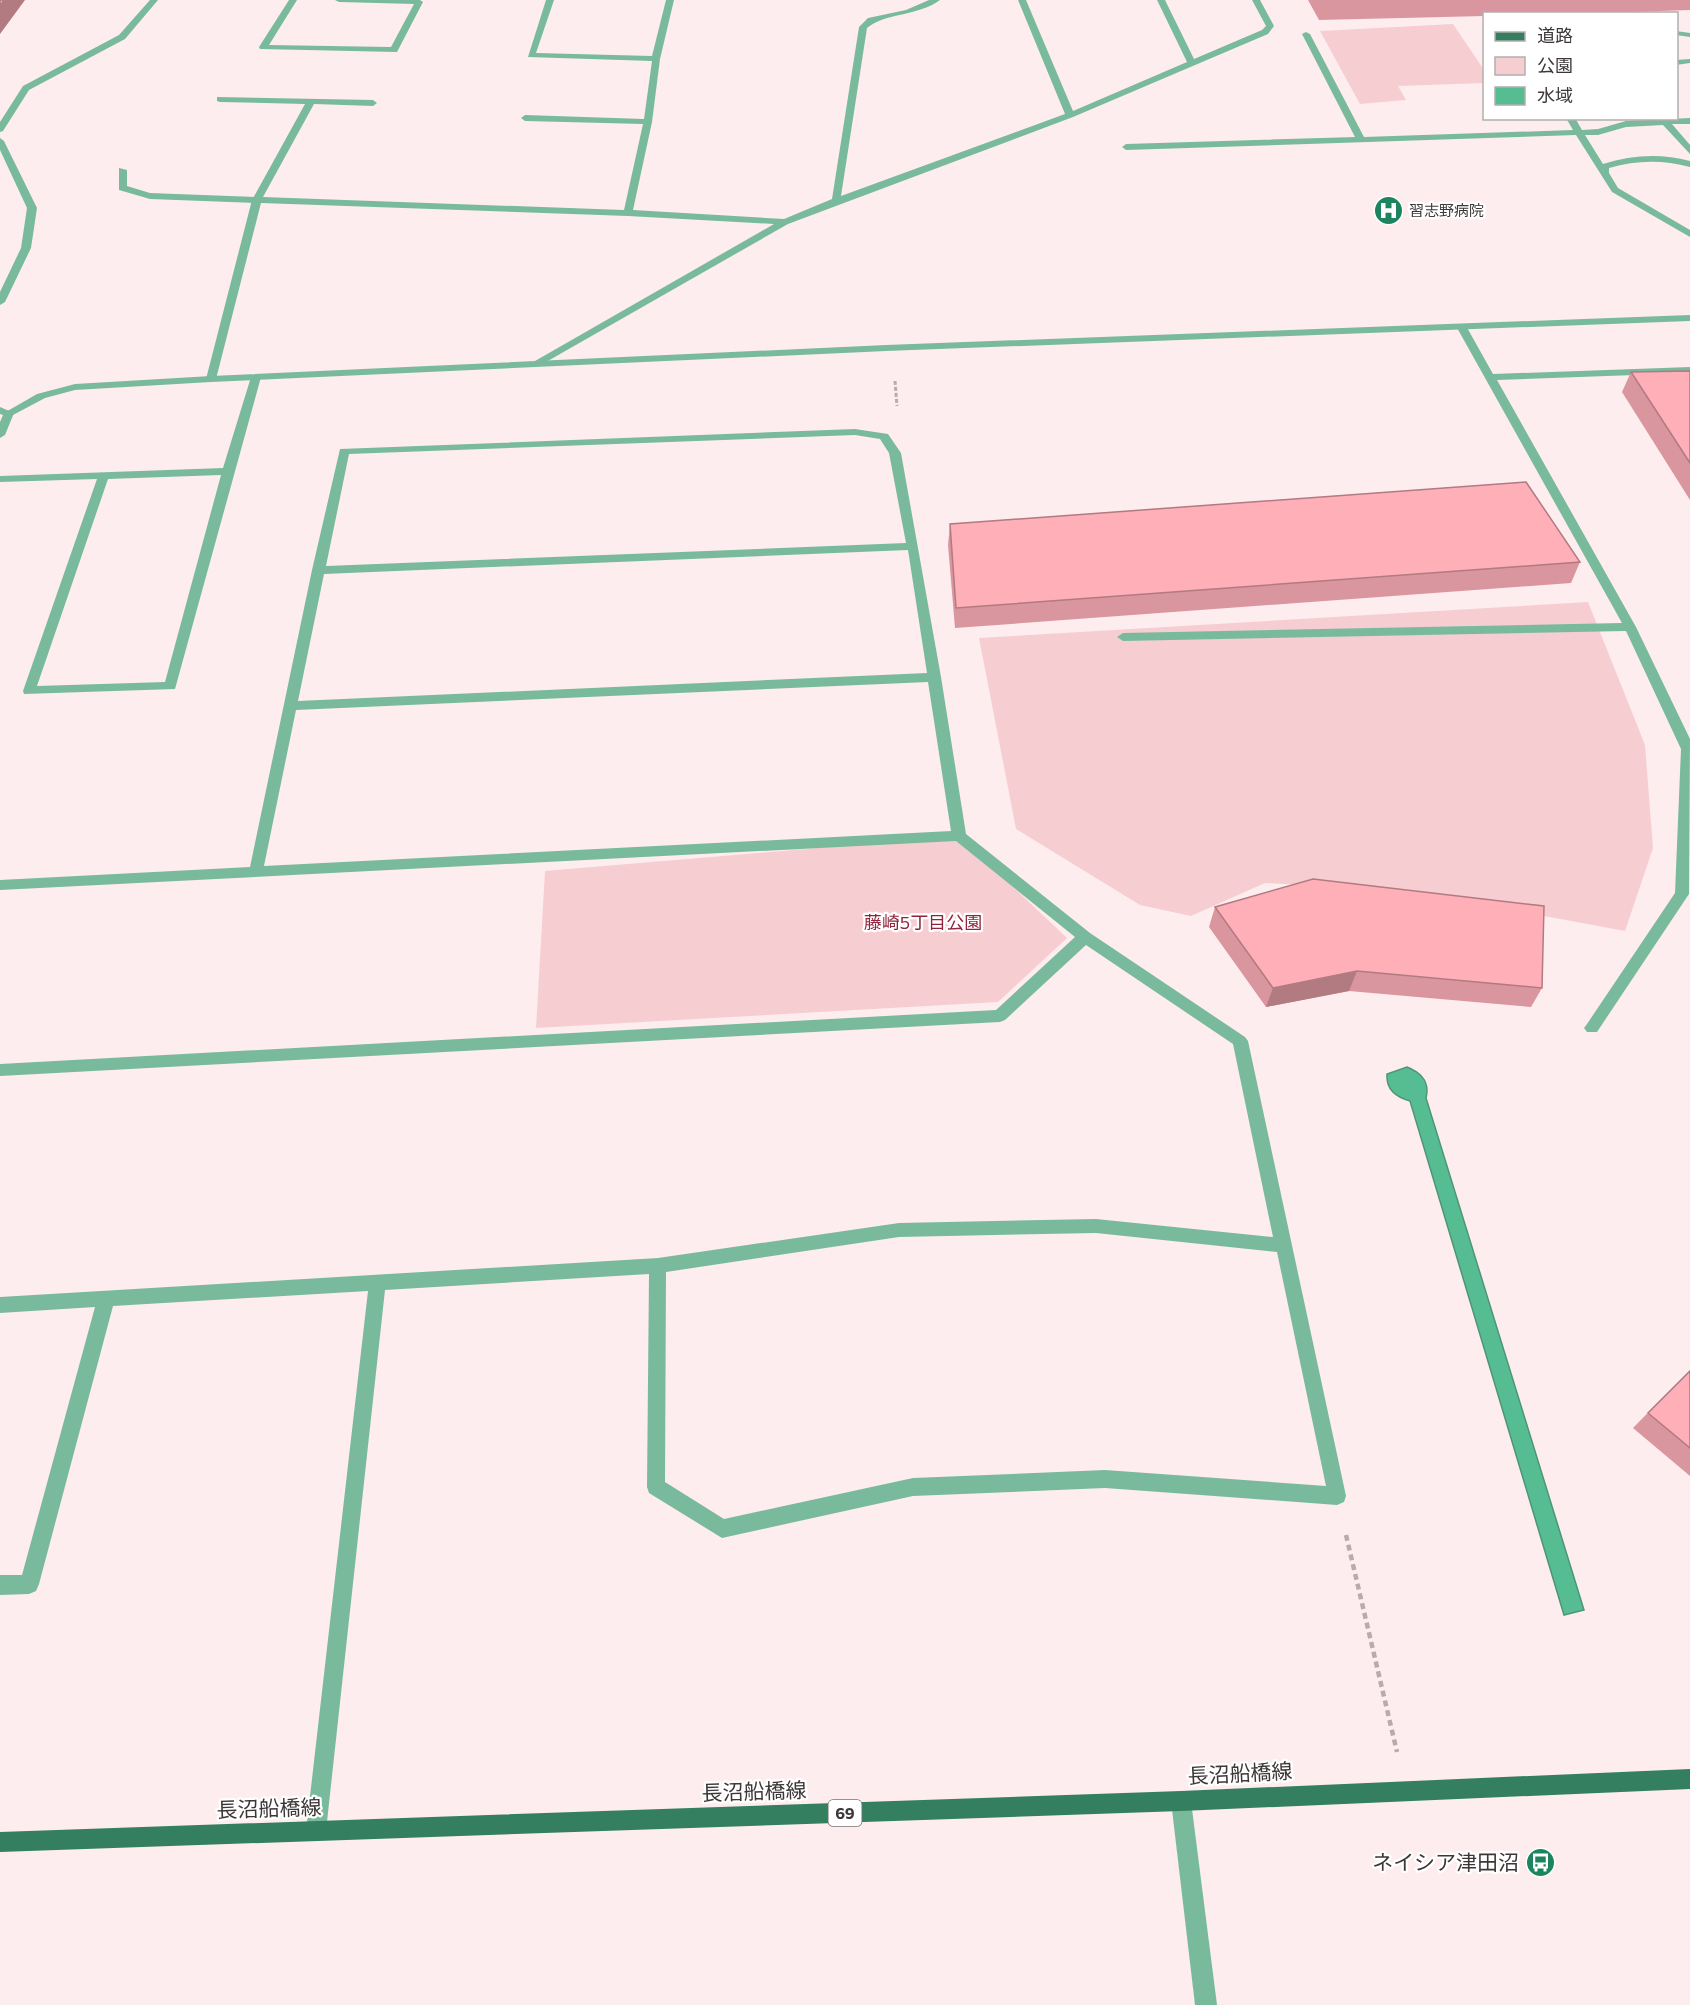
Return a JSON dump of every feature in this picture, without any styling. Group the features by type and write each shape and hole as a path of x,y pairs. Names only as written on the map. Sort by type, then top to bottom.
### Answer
{"main road":[{"name":"長沼船橋線","path":"0,1842 1181,1801 1690,1779"}],"street":[{"path":"0,129 26,88 122,38 154,0"},
{"path":"292,0 263,47 394,50 420,2 339,0"},
{"path":"550,0 531,55 656,59"},
{"path":"627,213 648,122 656,59 670,0"},
{"path":"836,201 863,27 871,20 908,12 936,0"},
{"path":"1022,0 1070,115"},
{"path":"1161,0 1192,64"},
{"path":"539,363 785,222 1070,115 1265,32 1270,26 1256,0"},
{"path":"1306,34 1360,140"},
{"path":"220,99 373,103"},
{"path":"211,379 257,200 311,101"},
{"path":"525,118 648,122"},
{"path":"1571,120 1615,190 1690,234"},
{"path":"1126,147 1598,132 1626,124 1663,120 1690,121"},
{"path":"1663,120 1690,151"},
{"path":"0,141 32,208 26,248 0,302"},
{"path":"1604,173 1605,166 1633,159 1651,158 1690,164"},
{"path":"122,170 122,188 150,196 627,213 785,222"},
{"path":"0,435 5,411 41,396 75,387 886,348 1690,318"},
{"path":"1461,326 1629,627 1688,749 1682,894 1592,1028"},
{"path":"1489,377 1690,370"},
{"path":"104,475 29,691 170,686 256,377"},
{"path":"256,871 345,451 855,432 884,436 895,453 913,546 959,836"},
{"path":"0,479 228,471"},
{"path":"318,570 913,546"},
{"path":"1123,637 1629,627"},
{"path":"291,706 935,677"},
{"path":"0,885 959,836 1085,937 1240,1041 1337,1496 1105,1479 913,1487 722,1529 656,1487 658,1266"},
{"path":"0,1070 1000,1016 1085,937"},
{"path":"0,1305 658,1266 899,1230 1096,1227 1283,1245"},
{"path":"316,1831 376,1284"},
{"path":"0,1585 29,1584 106,1299"},
{"path":"1181,1801 1206,2005"}],"path":[{"path":"884,436 898,418 894,373 886,348"},
{"path":"1337,1496 1406,1791"}],"green space":[{"path":"1453,24 1483,69 1483,83 1398,86 1406,100 1360,104 1320,31"},
{"path":"1588,602 1645,745 1653,848 1625,931 1405,890 1265,883 1191,916 1140,905 1016,829 979,638"},
{"name":"藤崎5丁目公園","path":"959,836 1067,938 998,1002 536,1028 545,871"}],"water":[{"path":"1407,1067 1421,1075 1426,1083 1426,1098 1584,1610 1564,1615 1410,1101 1396,1095 1388,1084 1387,1074"}],"building":[{"path":"1690,371 1690,463 1631,372"},
{"path":"1526,482 1580,562 956,608 950,524"},
{"path":"1313,879 1544,906 1542,988 1357,971 1273,988 1215,907"},
{"path":"1690,1371 1690,1448 1648,1413"}],"place":[{"name":"習志野病院","path":"1388,211"},
{"name":"ネイシア津田沼","path":"1540,1863"}]}
